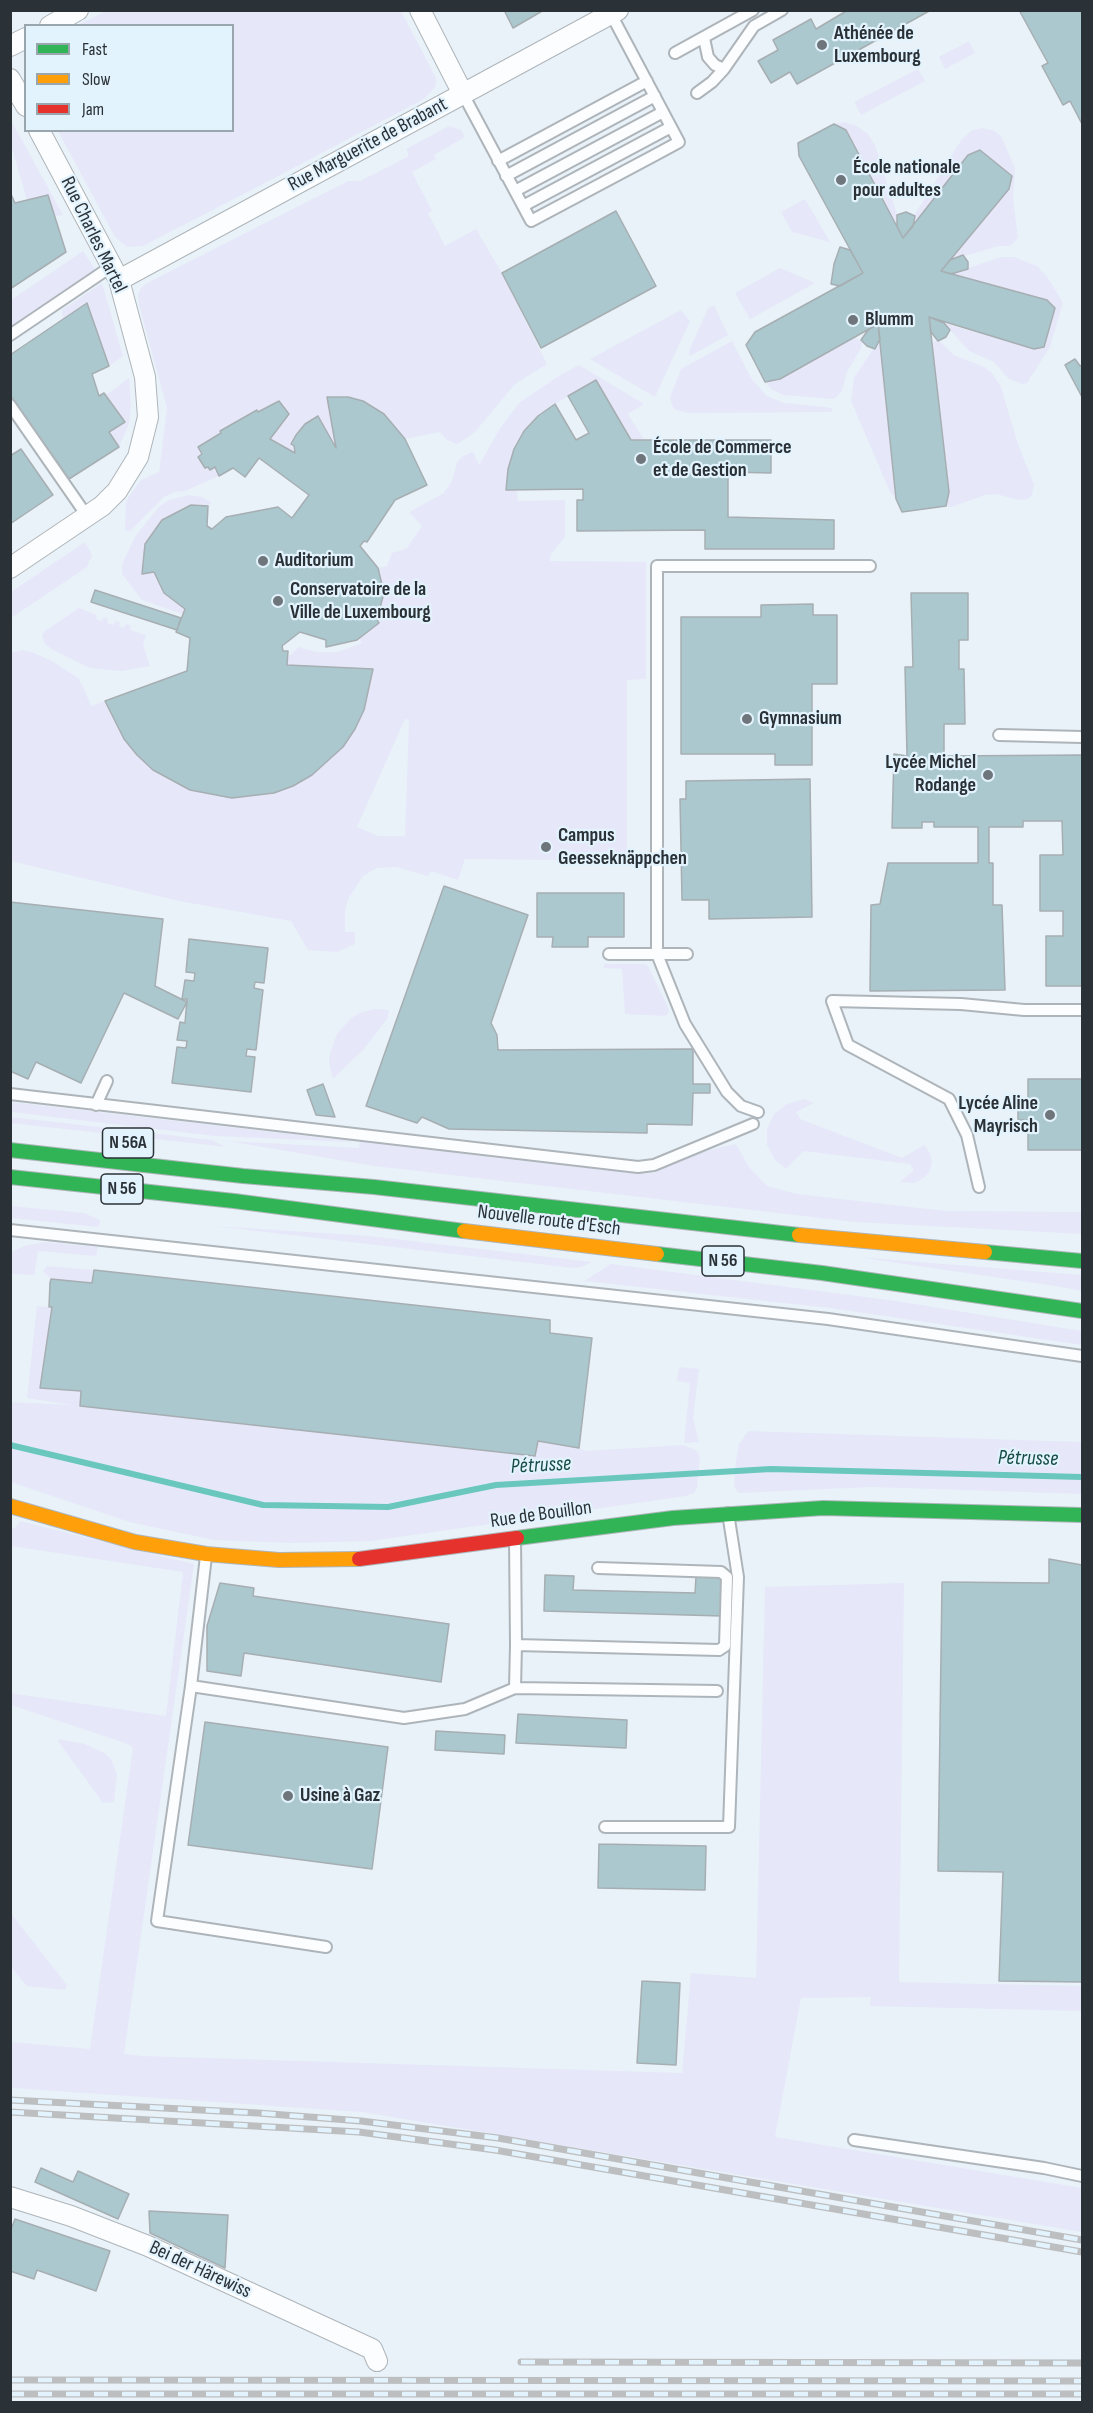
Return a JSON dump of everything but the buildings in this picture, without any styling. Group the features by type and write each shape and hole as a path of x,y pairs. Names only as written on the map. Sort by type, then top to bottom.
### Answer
{"main road":[{"name":"Nouvelle route d'Esch","path":"10,1150 243,1176 374,1187 793,1234 1083,1261"},
{"path":"288,1166 374,1187"},
{"name":"Nouvelle route d'Esch","path":"10,1177 234,1201 363,1220 822,1273 1083,1311"},
{"name":"N 56","path":"274,1221 363,1220"},
{"name":"Rue de Bouillon","path":"10,1506 135,1542 206,1554 279,1560 360,1558 728,1513 823,1508 1083,1515"}],"street":[{"path":"54,24 78,10"},
{"path":"420,10 463,94"},
{"name":"Rue Marguerite de Brabant","path":"115,273 463,94 614,13"},
{"path":"10,46 24,39"},
{"path":"10,79 24,103"},
{"name":"Rue Charles Martel","path":"10,568 102,506 129,475 141,447 148,417 144,377 115,273 40,132"},
{"name":"Bei der Härewiss","path":"10,2197 71,2216 148,2246 372,2349 377,2361"}],"lane":[{"path":"675,53 753,10"},
{"path":"697,93 724,69 754,26 782,10"},
{"path":"463,94 531,221 679,142 614,13"},
{"path":"704,38 704,48 708,57 715,65 724,69"},
{"path":"498,161 647,81"},
{"path":"506,176 655,96"},
{"path":"514,191 663,112"},
{"path":"523,206 671,127"},
{"path":"10,335 115,273"},
{"path":"10,405 87,516"},
{"path":"758,1112 741,1106 719,1080 685,1024 657,954 657,566 870,566"},
{"path":"999,735 1083,737"},
{"path":"609,954 687,954"},
{"path":"979,1187 967,1135 949,1100 848,1045 832,1001 962,1004 1024,1010 1083,1010"},
{"path":"96,1104 108,1081"},
{"path":"10,1094 638,1167 654,1165 753,1124"},
{"path":"10,1230 828,1319 1083,1356"},
{"path":"10,1238 37,1233"},
{"path":"605,1827 729,1827 738,1577 728,1513"},
{"path":"514,1538 515,1688"},
{"path":"206,1554 191,1686 157,1921 326,1947"},
{"path":"516,1645 719,1650 725,1646 727,1577 721,1572 598,1568"},
{"path":"191,1686 404,1718 465,1709 515,1688 717,1691"},
{"path":"854,2140 1044,2168 1083,2176"}],"shaded area":[{"path":"106,11 401,11 436,78 436,86 424,99 261,185 143,246 127,247 115,237 59,132 234,132 234,24 80,24"},
{"path":"969,41 975,53 945,69 939,57"},
{"path":"918,69 925,81 861,115 854,102"},
{"path":"844,122 857,126 868,134 875,145 903,233 962,139 971,131 982,128 994,131 1001,136 1015,168 1013,198 1018,238 1010,246 999,246 950,260 1010,189 1012,176 980,150 903,238 846,130 834,124"},
{"path":"13,123 63,215 54,216 48,195 27,200 11,145"},
{"path":"449,126 461,130 465,137 434,155 436,159 412,172 432,211 428,213 445,246 476,229 502,273 547,364 515,384 474,433 457,444 447,440 440,432 405,439 384,414 363,401 348,397 336,448 317,416 305,424 296,435 291,444 295,453 270,439 289,414 279,401 258,412 256,410 220,430 221,433 198,447 202,454 199,457 205,468 215,467 219,476 185,491 174,492 164,497 130,531 125,530 128,498 141,480 159,472 167,408 139,305 138,295 141,288 348,181 360,181 390,166 409,156 406,149"},
{"path":"805,199 830,242 792,232 781,212"},
{"path":"83,251 96,271 11,328 11,300"},
{"path":"1001,257 1014,257 1037,266 1048,278 1063,303 1050,347 1027,383 1022,384 1009,379 994,362 969,351 944,323 1033,349 1044,347 1055,308 1047,300 951,274"},
{"path":"780,268 815,283 750,319 735,293"},
{"path":"102,283 123,356 109,366 87,303 63,319 62,310"},
{"path":"714,305 728,335 690,356 689,351 708,308"},
{"path":"681,310 690,321 655,397 590,359"},
{"path":"854,337 862,342 861,348 847,372 842,391 834,399 783,395 771,389 765,382 780,379"},
{"path":"880,339 896,499 890,492 851,401 854,378"},
{"path":"938,340 954,355 984,367 992,373 1001,387 1017,441 1034,485 1032,495 1028,499 1018,500 996,494 985,495 951,507 946,506 949,492 932,343"},
{"path":"732,341 751,378 767,396 784,403 831,408 833,412 688,413 674,409 670,400 681,369"},
{"path":"579,365 644,404 628,414 644,440 631,440 596,380 555,404 514,449 508,469 506,489 517,490 518,501 565,500 565,537 551,554 550,561 646,562 646,679 627,680 627,861 465,859 458,880 431,871 428,876 396,867 377,868 363,876 349,897 345,910 345,932 355,932 355,944 337,952 308,950 291,921 179,901 11,861 11,653 23,650 34,653 52,661 78,678 91,706 105,701 124,739 153,770 190,790 232,798 274,793 293,786 312,775 343,747 364,710 373,669 287,665 287,658 299,647 316,652 338,652 362,643 359,638 379,623 377,619 384,593 378,568 387,566 392,553 407,548 422,526 409,512 444,493 452,481 457,462 463,456 473,452 479,465 501,427 519,403","holes":["405,719 409,720 405,836 378,836 357,827"]},
{"path":"129,378 131,405 129,424 119,447 109,432 124,421 106,395"},
{"path":"188,495 202,497 211,502 208,506 191,506 162,520 145,544 142,574 154,572 164,593 185,609 182,614 142,600 122,574 122,564 136,535 159,507 169,500"},
{"path":"85,542 92,555 87,567 11,618 11,592"},
{"path":"79,608 97,615 96,619 102,621 103,617 108,619 107,623 114,625 115,621 120,622 119,626 124,628 126,624 131,626 130,630 146,635 143,645 150,666 122,671 90,668 45,644 42,635 45,631"},
{"path":"604,964 644,964 648,966 669,1009 668,1014 665,1016 625,1014 622,969 604,968"},
{"path":"375,1009 389,1010 387,1019 364,1049 333,1079 329,1063 337,1034 351,1018"},
{"path":"805,1099 814,1103 796,1112 800,1119 902,1158 924,1145 930,1153 932,1163 929,1172 924,1178 914,1183 900,1182 914,1170 910,1164 804,1151 786,1169 775,1160 767,1145 767,1129 774,1114 787,1104"},
{"path":"11,1102 351,1142 215,1136 11,1112"},
{"path":"11,1117 212,1140 226,1147 11,1123"},
{"path":"228,1141 359,1148 360,1141 533,1162 654,1173 697,1153 736,1144 749,1167 767,1186 797,1194 946,1211 1082,1212 1082,1234 855,1222 374,1166"},
{"path":"11,1206 84,1213 100,1220 99,1227 11,1218"},
{"path":"214,1226 369,1236 592,1262 573,1268"},
{"path":"45,1242 98,1247 96,1256 38,1251 34,1275 11,1274 11,1252 24,1246"},
{"path":"857,1257 1082,1275 1082,1291 1055,1286"},
{"path":"611,1264 896,1301 1082,1331 1082,1345 830,1308 584,1281"},
{"path":"47,1266 94,1270 92,1283 51,1279 43,1271"},
{"path":"37,1306 52,1307 40,1388 81,1391 80,1406 535,1456 538,1441 586,1451 683,1445 696,1450 700,1457 697,1488 694,1493 686,1496 371,1541 292,1543 214,1540 129,1522 11,1482 10,1402 72,1405 27,1398"},
{"path":"679,1367 699,1369 693,1418 699,1442 684,1443 690,1383 677,1381"},
{"path":"748,1431 1082,1442 1082,1494 872,1487 739,1493 734,1487 736,1461 739,1444"},
{"path":"20,1521 194,1564 124,2054 143,2056 682,2073 691,1973 756,1978 765,1587 904,1583 899,1982 1082,1986 1082,2011 870,2006 871,1997 801,1998 775,2137 1082,2188 1082,2232 362,2112 11,2088 11,2042 90,2049 133,1748 128,1744 11,1705 10,1693 166,1716 183,1572 11,1546 11,1529 16,1527"},
{"path":"59,1739 85,1744 111,1759 117,1774 114,1802 103,1803 58,1741"},
{"path":"10,1912 67,1985 65,1990 27,1986 11,1967"}],"waterway":[{"name":"Pétrusse","path":"10,1445 263,1505 388,1507 496,1485 771,1469 1082,1477"}],"railway":[{"path":"10,2100 258,2113 361,2121 498,2138 1082,2240"},
{"path":"10,2112 359,2132 495,2150 1082,2252"},
{"path":"521,2362 1082,2363"},
{"path":"10,2380 1082,2381"},
{"path":"10,2394 1082,2394"}],"traffic: fast":[{"path":"10,1150 243,1176 374,1187 799,1235"},
{"path":"10,1177 234,1201 464,1231"},
{"path":"985,1252 1082,1261"},
{"path":"657,1254 822,1273 1082,1311"},
{"path":"517,1538 673,1518 823,1508 1082,1515"}],"traffic: slow":[{"path":"464,1231 657,1254"},
{"path":"799,1235 985,1252"},
{"path":"10,1506 135,1542 206,1554 279,1560 359,1559"}],"traffic: jam":[{"path":"359,1559 517,1538"}],"place":[{"name":"Athénée de Luxembourg","path":"822,45"},
{"name":"École nationale pour adultes","path":"841,180"},
{"name":"Blumm","path":"853,320"},
{"name":"École de Commerce et de Gestion","path":"641,459"},
{"name":"Auditorium","path":"263,561"},
{"name":"Conservatoire de la Ville de Luxembourg","path":"278,601"},
{"name":"Gymnasium","path":"747,719"},
{"name":"Lycée Michel Rodange","path":"988,775"},
{"name":"Campus Geesseknäppchen","path":"546,847"},
{"name":"Lycée Aline Mayrisch","path":"1050,1115"},
{"name":"Usine à Gaz","path":"288,1796"}]}
